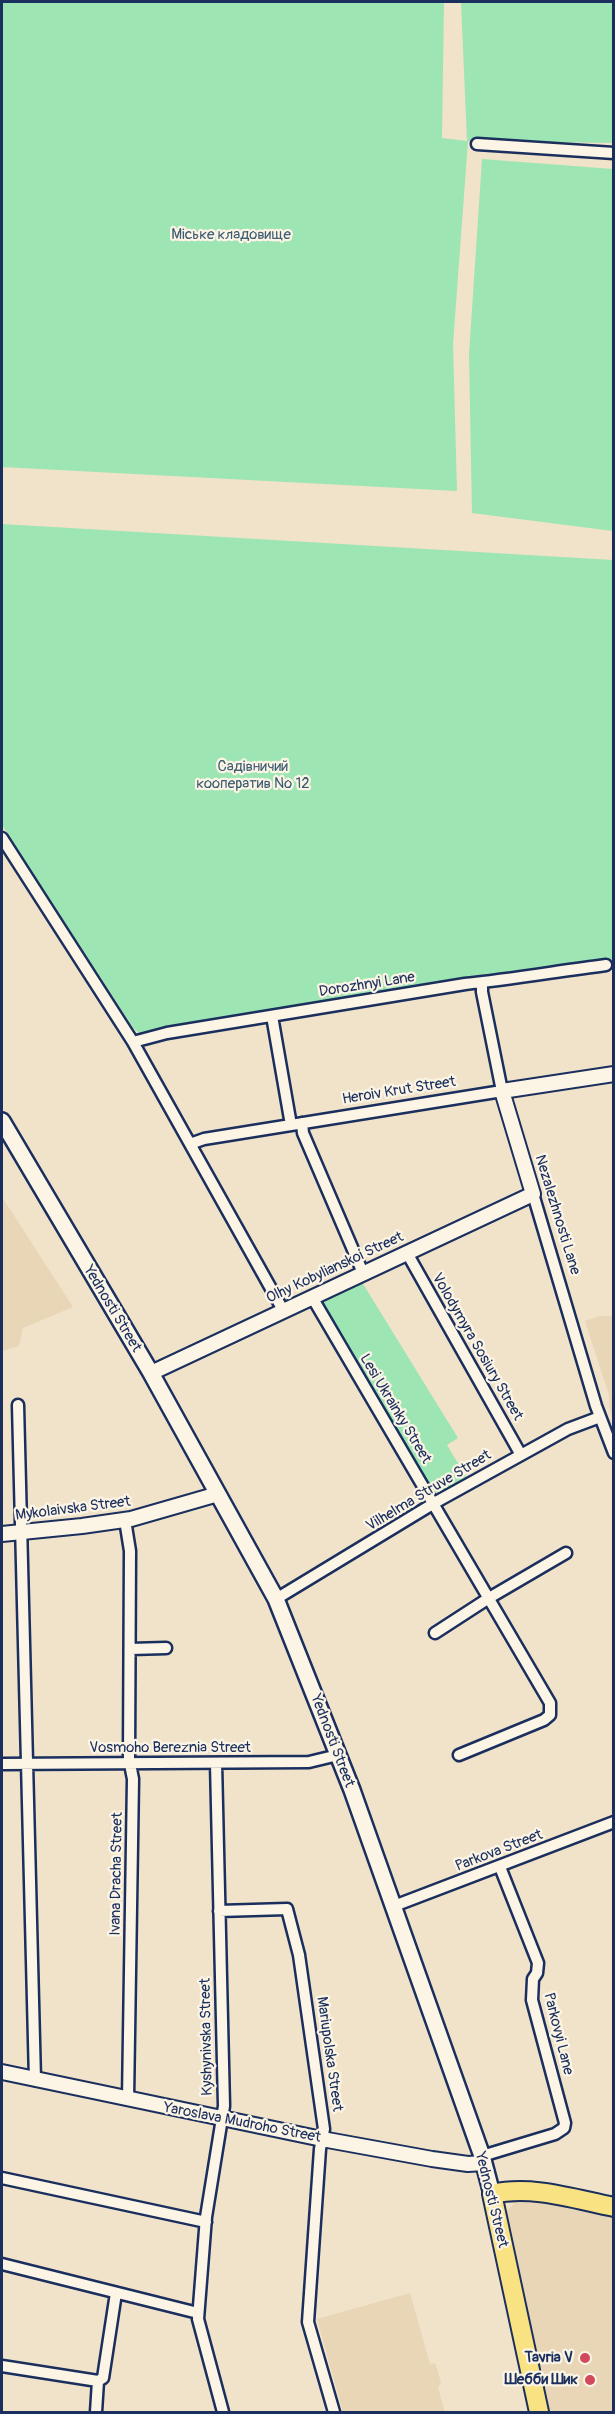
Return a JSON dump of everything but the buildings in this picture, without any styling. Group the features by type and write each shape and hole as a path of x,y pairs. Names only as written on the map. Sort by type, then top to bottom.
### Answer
{"main road":[{"name":"Yednosti Street","path":"2,1121 151,1372 276,1599 338,1755 394,1906 483,2159 539,2412"},
{"path":"492,2194 505,2191 530,2191 614,2207"}],"street":[{"path":"477,144 614,153"},
{"path":"2,838 133,1042 283,1310"},
{"name":"Dorozhnyi Lane","path":"133,1042 167,1033 482,983 507,977 606,964"},
{"name":"Nezalezhnosti Lane","path":"482,983 502,1091 600,1417 614,1453"},
{"path":"272,1016 296,1124 303,1133 363,1273"},
{"name":"Heroiv Krut Street","path":"190,1144 204,1139 614,1074"},
{"name":"Olhy Kobylianskoi Street","path":"151,1372 533,1194"},
{"name":"Volodymyra Sosiury Street","path":"407,1253 521,1455"},
{"name":"Lesi Ukrainky Street","path":"312,1297 550,1703 550,1715 544,1720 459,1755"},
{"path":"18,1405 35,2080"},
{"name":"Vilhelma Struve Street","path":"276,1599 432,1504 568,1429 600,1417"},
{"name":"Mykolaivska Street","path":"2,1534 125,1520 218,1494"},
{"name":"Ivana Dracha Street","path":"125,1520 130,1551 130,1764 133,1779 128,2099"},
{"path":"435,1633 566,1553"},
{"path":"130,1648 166,1648"},
{"name":"Vosmoho Bereznia Street","path":"2,1764 309,1762 338,1755"},
{"name":"Kyshynivska Street","path":"216,1763 224,2106 220,2118 206,2222 198,2321 223,2412"},
{"name":"Parkova Street","path":"394,1906 614,1822"},
{"name":"Parkovyi Lane","path":"483,2159 555,2134 564,2128 565,2123 532,2000 533,1979 537,1973 538,1964 500,1867"},
{"name":"Mariupolska Street","path":"219,1911 287,1909 298,1955 318,2076 324,2129 308,2322 334,2412"},
{"name":"Yaroslava Mudroho Street","path":"2,2072 322,2139 432,2159 468,2164 483,2159"},
{"path":"2,2178 206,2222"},
{"path":"2,2264 198,2313"},
{"path":"2,2366 98,2381 103,2378 116,2293"},
{"path":"96,2412 98,2381"}],"shaded area":[{"path":"2,1197 73,1307 23,1328 19,1346 2,1351"},
{"path":"600,1316 613,1316 613,1420 609,1395 585,1321"},
{"path":"535,2198 613,2214 613,2412 545,2412 505,2213 517,2200"},
{"path":"410,2293 430,2364 435,2363 441,2382 438,2388 445,2412 343,2412 317,2319"}],"green space":[{"name":"Міське кладовище","path":"2,2 444,2 442,138 467,141 461,2 613,2 613,143 468,141 453,344 457,491 2,467"},
{"path":"482,159 613,169 613,531 472,513 469,354"},
{"name":"Садівничий кооператив № 12","path":"2,524 613,560 613,958 608,962 139,1033 133,1028 2,825"},
{"path":"360,1279 458,1438 447,1445 468,1480 444,1493 431,1492 317,1300"}],"place":[{"name":"Tavria V","path":"585,2358"},
{"name":"Шебби Шик","path":"590,2380"}]}
